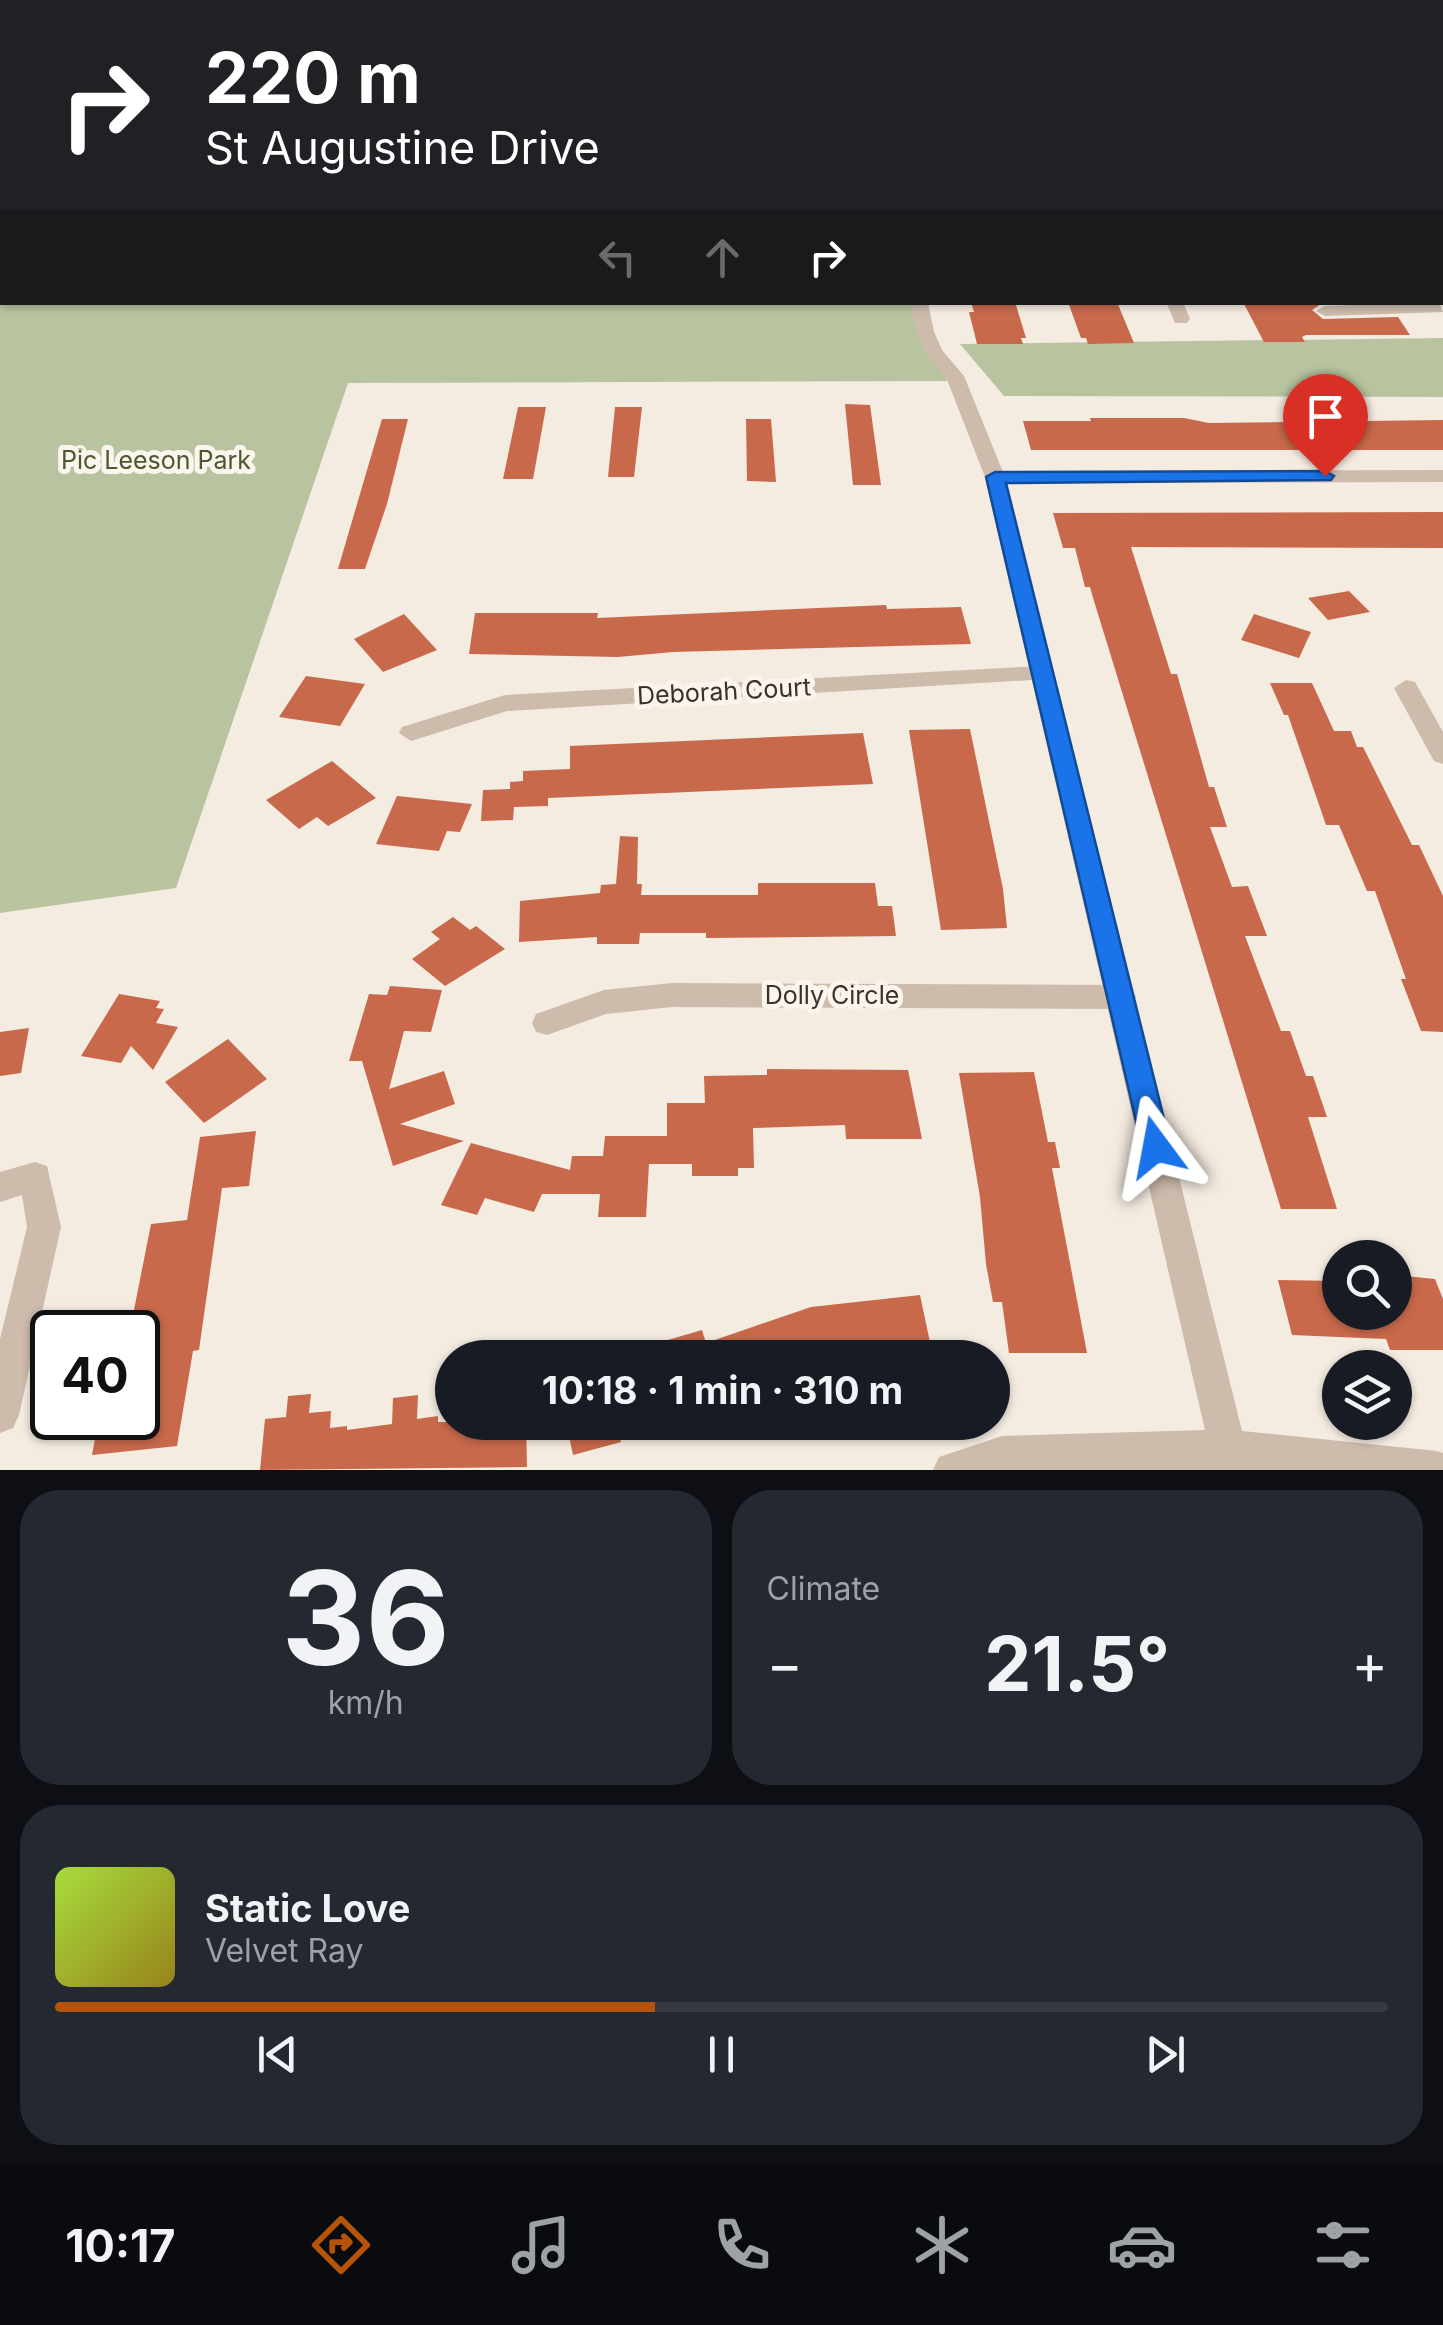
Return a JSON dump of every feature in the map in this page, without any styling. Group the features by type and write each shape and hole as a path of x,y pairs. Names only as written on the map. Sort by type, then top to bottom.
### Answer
{"street":[{"path":"920,305 924,332 934,352 955,376 995,477 1230,1459"},
{"path":"1325,311 1436,311"},
{"path":"995,477 1443,476"},
{"name":"Deborah Court","path":"411,732 506,703 1041,674"},
{"path":"1406,688 1443,755"},
{"name":"Dolly Circle","path":"547,1023 604,1002 672,995 1121,997"},
{"path":"0,1187 35,1176 44,1227 0,1416"},
{"path":"952,1470 1002,1455 1230,1459 1437,1470"}],"green space":[{"name":"Pic Leeson Park","path":"0,305 927,305 947,381 348,383 176,888 0,913"},
{"path":"1443,338 1443,397 1004,396 960,344"}],"building":[{"path":"972,305 1016,305 1026,338 1021,338 1023,344 977,344 969,312 974,312"},
{"path":"1069,305 1118,305 1134,343 1088,344 1086,338 1081,338"},
{"path":"1245,305 1320,305 1312,310 1323,319 1398,317 1410,335 1306,335 1302,337 1305,342 1264,342"},
{"path":"845,404 870,405 881,485 853,485"},
{"path":"518,407 546,407 533,479 503,479"},
{"path":"615,407 642,407 634,477 608,477"},
{"path":"1090,418 1184,418 1209,423 1443,420 1443,450 1031,450 1023,421 1091,421"},
{"path":"382,419 408,419 387,504 365,569 338,569"},
{"path":"746,419 771,419 776,482 747,481"},
{"path":"1443,512 1443,548 1131,547 1171,674 1177,674 1209,787 1214,787 1227,827 1210,827 1232,887 1248,886 1267,936 1245,936 1281,1031 1290,1031 1306,1076 1313,1076 1327,1117 1308,1117 1337,1209 1281,1209 1090,587 1085,587 1075,548 1063,548 1053,513"},
{"path":"1349,591 1370,612 1328,620 1308,598"},
{"path":"886,605 887,609 961,607 971,644 618,657 469,654 475,613 598,613 597,618"},
{"path":"404,614 437,650 383,672 354,639"},
{"path":"1254,614 1311,632 1299,658 1241,640"},
{"path":"306,676 365,684 340,726 279,717"},
{"path":"1270,683 1312,683 1334,731 1351,731 1357,747 1363,747 1412,845 1419,845 1443,896 1443,1032 1421,1031 1375,891 1367,891 1339,825 1326,825 1288,715 1284,715"},
{"path":"970,729 1003,889 1007,928 941,930 909,730"},
{"path":"863,733 873,784 548,798 548,806 514,807 513,820 481,821 483,790 510,789 510,782 523,781 523,771 570,769 570,746"},
{"path":"332,761 376,798 328,826 317,817 299,829 266,800"},
{"path":"397,796 472,804 460,832 447,831 439,851 376,844"},
{"path":"620,836 638,837 637,884 642,884 641,895 758,895 758,883 875,883 878,906 892,906 896,936 706,938 706,933 640,933 639,944 597,944 597,937 519,942 520,901 600,893 601,885 616,884"},
{"path":"453,917 470,930 476,926 505,949 445,986 412,959 440,939 431,932"},
{"path":"390,986 442,990 431,1032 404,1031 389,1089 444,1071 455,1104 400,1124 464,1141 393,1166 362,1061 349,1061 369,994 387,995"},
{"path":"119,994 160,1001 156,1008 164,1009 156,1023 178,1027 153,1070 131,1046 121,1063 81,1056"},
{"path":"29,1028 21,1073 0,1076 0,1032"},
{"path":"228,1039 267,1079 204,1123 165,1082"},
{"path":"767,1069 908,1070 922,1139 846,1139 845,1125 753,1128 754,1168 738,1168 738,1176 692,1176 692,1164 649,1164 646,1217 598,1217 600,1194 542,1194 534,1212 485,1198 477,1215 441,1205 471,1143 570,1170 572,1156 603,1156 605,1136 667,1136 667,1103 705,1103 704,1076 767,1075"},
{"path":"1034,1072 1048,1142 1055,1142 1060,1168 1052,1168 1087,1353 1010,1353 1002,1302 993,1302 986,1264 980,1197 959,1073"},
{"path":"256,1131 249,1186 222,1188 199,1350 193,1351 177,1446 92,1455 95,1440 160,1440 160,1310 134,1310 151,1224 187,1220 200,1137"},
{"path":"1412,1277 1435,1279 1443,1299 1443,1350 1390,1350 1386,1339 1292,1335 1278,1280 1322,1281 1322,1330 1412,1330"},
{"path":"920,1295 930,1340 715,1340 811,1307"},
{"path":"702,1330 705,1340 668,1340"},
{"path":"311,1394 309,1413 331,1411 330,1428 347,1426 347,1430 392,1424 393,1398 418,1395 417,1419 435,1416 435,1440 526,1440 527,1467 260,1470 265,1419 286,1417 288,1396"},
{"path":"570,1440 620,1440 621,1442 573,1455"}],"route":[{"path":"1156,1147 995,477 1325,476"}]}
